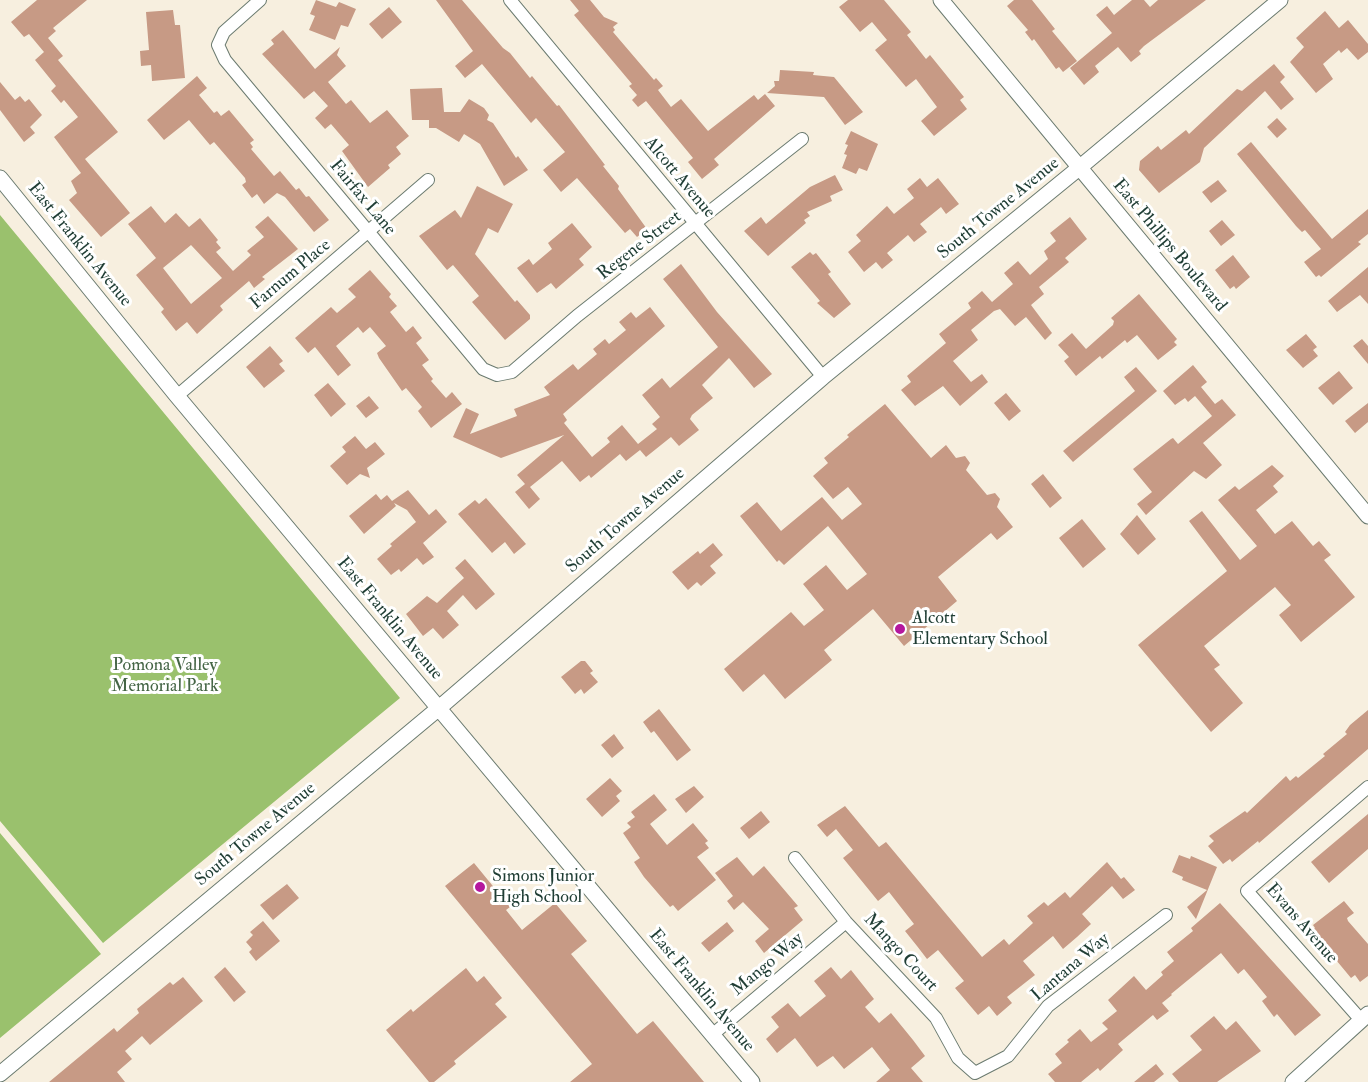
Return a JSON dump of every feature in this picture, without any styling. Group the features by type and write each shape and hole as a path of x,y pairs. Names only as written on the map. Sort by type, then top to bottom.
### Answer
{"street":[{"name":"Fairfax Lane","path":"260,0 224,32 218,45 225,60 483,369 497,375"},
{"name":"Alcott Avenue","path":"510,0 695,226 823,377"},
{"name":"East Phillips Boulevard","path":"941,0 1368,516"},
{"name":"South Towne Avenue","path":"0,1074 439,708 823,377 1280,0"},
{"name":"Regene Street","path":"497,375 512,372 577,316 695,226 802,139"},
{"name":"East Franklin Avenue","path":"0,178 177,396 752,1082"},
{"name":"Farnum Place","path":"177,396 428,180"},
{"name":"Evans Avenue","path":"1364,1017 1247,891 1368,787"},
{"name":"Mango Court","path":"795,858 846,922 936,1018 958,1058 975,1073"},
{"name":"Lantana Way","path":"975,1073 1008,1056 1048,1006 1166,915"},
{"name":"Mango Way","path":"712,1035 846,922"},
{"path":"1293,1082 1364,1017"}],"green space":[{"name":"Pomona Valley Memorial Park","path":"0,215 400,698 103,943 0,821"},
{"path":"0,833 101,954 0,1038"}],"building":[{"path":"37,0 87,0 53,28 56,31 48,38 63,56 58,60 118,132 85,159 130,213 101,237 69,200 77,193 71,181 81,173 54,137 78,117 64,100 61,103 51,91 56,86 35,60 44,52 29,34 24,37 11,22"},
{"path":"316,0 336,7 339,2 356,9 348,27 341,25 335,40 309,30 315,16 310,14"},
{"path":"436,0 462,0 530,78 532,76 557,106 559,105 605,165 603,166 619,186 618,189 647,229 637,237 630,229 625,233 577,178 561,192 543,170 565,152 536,118 531,123 482,64 465,78 455,66 473,51"},
{"path":"570,0 590,0 604,17 618,23 613,27 615,30 613,32 654,80 656,78 663,86 658,90 671,107 681,99 708,131 754,95 758,100 765,94 775,106 714,159 719,165 702,179 688,162 693,158 646,101 638,107 632,100 637,95 629,86 632,84 574,15 579,11"},
{"path":"848,0 884,0 911,32 907,35 926,59 930,55 964,97 960,100 967,109 934,136 921,121 937,107 916,79 906,87 875,50 887,40 872,22 860,32 839,7"},
{"path":"1014,0 1032,0 1055,29 1052,31 1077,61 1063,72 1059,67 1056,69 1034,39 1032,41 1025,32 1028,30 1007,6"},
{"path":"1132,0 1144,0 1150,7 1158,0 1206,0 1144,46 1139,51 1141,54 1131,62 1118,47 1095,66 1099,72 1084,85 1070,68 1112,33 1096,15 1107,6 1114,15"},
{"path":"389,7 402,22 382,39 369,24"},
{"path":"173,10 175,25 180,25 185,78 152,81 151,65 141,66 140,51 149,50 146,12"},
{"path":"1325,11 1339,28 1348,20 1368,44 1368,52 1358,60 1347,48 1341,53 1339,50 1323,64 1333,79 1316,93 1290,62 1304,47 1296,38"},
{"path":"283,30 315,69 340,47 337,55 346,66 328,82 346,104 351,100 370,123 387,110 409,136 396,147 401,154 388,165 390,168 368,187 342,151 349,145 331,124 325,129 315,118 328,106 314,91 304,99 262,54 274,44 271,40"},
{"path":"1274,64 1285,77 1280,82 1294,99 1281,110 1265,91 1204,148 1200,162 1159,193 1139,170 1140,161 1158,146 1161,150 1186,130 1189,134 1237,89 1242,91"},
{"path":"780,70 814,72 813,75 834,77 863,112 845,125 824,97 767,93 775,86 774,81 779,81"},
{"path":"197,76 207,88 199,95 214,113 217,111 221,116 229,110 254,140 250,143 253,147 251,149 274,176 280,171 296,190 299,188 306,197 309,196 329,220 314,232 285,197 277,193 264,204 257,194 252,198 242,185 246,182 245,178 214,142 210,145 189,120 164,140 147,120"},
{"path":"0,82 15,100 20,96 25,102 29,99 42,115 30,127 35,133 24,142 0,110"},
{"path":"442,88 444,112 460,112 469,99 484,108 489,115 487,120 493,123 516,158 518,156 528,170 504,186 480,144 464,134 459,142 436,128 429,128 429,120 412,120 410,89"},
{"path":"1277,118 1287,129 1277,138 1267,127"},
{"path":"851,131 878,144 867,171 859,168 856,174 842,168 847,155 844,154 848,145 845,144"},
{"path":"1251,142 1332,239 1368,209 1368,234 1358,242 1361,244 1321,277 1319,275 1316,277 1304,262 1321,249 1305,230 1302,232 1296,226 1237,154"},
{"path":"835,175 843,190 830,196 832,201 807,212 810,216 804,220 806,223 768,256 744,231 761,217 766,224 810,187"},
{"path":"920,178 927,187 938,178 959,204 946,214 941,207 920,224 927,232 914,242 908,235 887,253 893,260 882,269 876,262 864,272 848,252 861,241 856,235 887,206 894,214 914,198 907,189"},
{"path":"1218,180 1227,191 1211,203 1202,192"},
{"path":"477,186 513,204 498,233 488,228 475,254 515,302 517,300 530,315 530,319 505,340 472,302 479,296 453,265 447,270 419,236 455,210 461,218"},
{"path":"151,206 165,223 176,213 189,227 200,218 218,240 216,242 221,248 216,252 233,271 251,255 247,251 264,237 255,227 268,216 298,249 262,277 265,279 254,288 249,281 220,306 223,310 197,334 187,322 176,331 161,312 164,309 136,275 156,258 128,224","holes":["191,245 222,278 191,304 163,268"]},
{"path":"1070,217 1087,239 1065,258 1069,262 1039,287 1044,294 1031,305 1052,333 1045,340 1026,317 1015,326 1000,309 994,311 971,330 978,340 953,361 971,382 982,374 988,382 960,406 943,386 915,406 901,390 911,382 907,376 946,343 939,334 971,308 968,303 982,291 992,302 1013,284 1004,273 1018,261 1030,275 1048,259 1044,251 1056,241 1050,233"},
{"path":"1222,220 1235,235 1221,246 1209,231"},
{"path":"572,223 592,247 579,259 584,265 556,289 551,283 537,293 517,268 529,259 533,265 552,249 548,243"},
{"path":"810,252 813,255 816,253 831,272 828,274 851,304 834,318 817,303 820,301 791,267"},
{"path":"1233,255 1250,277 1236,289 1234,286 1230,289 1215,270"},
{"path":"681,264 717,312 772,374 754,388 729,358 702,385 713,398 692,415 690,419 699,430 679,446 671,437 646,457 640,450 626,461 620,454 591,478 589,475 580,482 562,461 530,487 540,499 529,509 515,492 525,484 517,475 564,435 501,458 453,437 466,408 479,414 470,434 517,416 514,409 550,395 544,387 573,364 578,370 597,354 593,349 605,339 609,344 626,330 619,322 631,312 636,318 650,307 665,326 563,414 567,420 564,423 592,457 610,442 607,438 622,425 638,444 657,429 652,424 660,417 642,395 662,378 670,388 718,347 663,279"},
{"path":"1368,267 1368,304 1360,295 1337,312 1328,301"},
{"path":"370,270 391,294 389,297 397,306 390,312 406,332 413,326 422,338 416,343 429,360 422,365 433,379 431,381 446,398 452,392 462,404 431,428 418,411 422,407 406,388 402,391 379,358 377,353 386,346 370,327 363,333 358,327 336,346 351,365 338,376 315,347 308,353 295,338 331,307 337,313 356,297 348,289"},
{"path":"1139,294 1177,339 1174,342 1177,345 1158,360 1137,335 1127,343 1125,340 1102,359 1100,356 1076,376 1064,361 1069,357 1058,345 1072,333 1086,349 1113,325 1114,321 1111,318"},
{"path":"1306,334 1317,347 1313,350 1318,356 1303,368 1286,350"},
{"path":"1362,339 1368,346 1368,364 1353,346"},
{"path":"270,346 283,361 279,364 285,371 264,388 246,367"},
{"path":"1193,365 1207,382 1201,387 1215,404 1222,399 1236,415 1203,443 1222,465 1206,479 1194,471 1146,515 1137,504 1152,492 1133,469 1171,439 1173,438 1178,444 1212,416 1195,396 1188,402 1185,398 1175,405 1163,391"},
{"path":"1136,367 1157,391 1073,462 1063,451 1135,391 1124,377"},
{"path":"1339,371 1353,388 1333,405 1318,388"},
{"path":"328,383 346,404 331,417 314,395"},
{"path":"1006,393 1021,411 1009,421 994,403"},
{"path":"369,396 379,408 366,418 356,406"},
{"path":"1368,403 1368,422 1355,433 1345,421"},
{"path":"885,404 931,458 946,445 956,458 965,456 970,463 966,470 987,495 995,493 1000,499 997,507 1013,527 997,540 991,533 938,577 957,601 904,646 873,609 824,650 832,660 785,699 764,674 743,692 724,669 791,612 804,626 824,610 803,584 826,565 847,590 867,574 828,526 784,565 779,560 777,562 740,516 757,502 781,531 822,497 842,520 862,504 848,487 833,499 813,476 828,463 824,458 849,437 847,435"},
{"path":"355,436 366,449 375,442 385,454 367,468 370,478 360,474 347,485 330,466 346,452 342,447"},
{"path":"1272,465 1284,476 1273,486 1278,492 1256,510 1275,534 1292,521 1313,546 1319,541 1331,555 1324,560 1355,597 1301,642 1279,615 1291,605 1275,587 1204,646 1220,665 1214,669 1243,703 1211,732 1138,645 1227,571 1189,521 1202,511 1240,560 1257,546 1218,500 1235,486 1239,490"},
{"path":"1043,474 1062,498 1050,508 1031,484"},
{"path":"408,490 429,515 436,509 447,522 423,543 434,557 423,565 417,558 401,572 399,569 391,575 377,559 392,546 390,544 416,522 407,510 394,503 396,506 364,534 349,516 376,494 381,500 387,495 392,501"},
{"path":"486,498 526,544 514,554 505,542 492,553 458,514 475,500 479,504"},
{"path":"1137,515 1156,539 1138,555 1120,534"},
{"path":"1082,519 1106,549 1083,568 1059,538"},
{"path":"713,543 723,555 710,566 716,573 701,586 697,582 688,590 672,572 698,551 700,554"},
{"path":"465,559 495,594 476,610 463,595 447,611 459,625 443,639 433,628 423,636 406,614 427,596 437,603 464,578 455,568"},
{"path":"581,661 585,661 593,671 590,673 598,682 584,694 581,689 575,694 561,677"},
{"path":"659,709 691,750 677,761 654,731 651,733 643,722"},
{"path":"1368,710 1368,749 1259,843 1258,841 1232,862 1230,859 1223,864 1208,846 1214,841 1209,836 1245,811 1247,813 1286,776 1290,781 1296,776 1298,778 1325,756 1323,754 1347,734 1345,732 1350,725"},
{"path":"614,734 624,748 612,758 601,745"},
{"path":"610,778 622,791 616,796 620,801 602,817 586,799"},
{"path":"694,786 704,797 686,813 675,799"},
{"path":"654,794 667,810 650,824 667,845 693,823 708,841 705,843 709,848 697,857 716,880 678,911 673,905 670,907 644,877 634,862 640,858 623,833 631,827 627,823 635,817 631,812"},
{"path":"845,806 879,847 886,842 982,957 1004,939 1009,945 1033,923 1027,916 1044,902 1048,906 1065,892 1070,898 1107,862 1121,879 1124,877 1135,890 1123,899 1112,886 1082,914 1091,924 1063,949 1053,936 1023,961 1035,975 1007,997 1012,1003 997,1016 989,1006 978,1015 955,988 964,981 938,950 927,959 905,931 914,924 889,892 878,901 843,858 853,850 836,829 827,837 817,825"},
{"path":"761,811 770,822 749,839 740,828"},
{"path":"1368,814 1368,849 1329,883 1311,862"},
{"path":"1179,855 1190,859 1191,856 1217,867 1196,919 1187,907 1207,890 1182,880 1183,877 1172,872"},
{"path":"737,857 753,876 764,866 798,906 794,908 803,920 764,953 755,941 769,929 743,902 734,910 727,901 733,896 715,873"},
{"path":"474,863 510,907 506,910 522,930 555,903 587,941 571,954 637,1034 653,1021 704,1082 570,1082 592,1064 445,886"},
{"path":"287,884 299,898 273,920 260,905"},
{"path":"1344,901 1354,913 1347,918 1348,921 1368,944 1368,976 1360,982 1355,975 1351,978 1312,931 1315,928 1313,925"},
{"path":"1220,903 1321,1015 1295,1036 1277,1014 1274,1017 1262,1001 1267,997 1244,969 1238,974 1221,953 1162,1003 1169,1011 1157,1020 1153,1015 1118,1044 1123,1050 1100,1071 1098,1068 1081,1082 1055,1082 1048,1074 1062,1063 1055,1054 1069,1042 1067,1040 1080,1029 1091,1042 1108,1029 1102,1023 1117,1011 1108,1000 1134,976 1146,990 1163,975 1161,972 1174,961 1167,952 1193,931 1191,928"},
{"path":"263,921 280,941 256,961 249,952 252,949 246,942 253,935 250,932"},
{"path":"727,922 734,931 709,952 701,943"},
{"path":"225,967 246,992 234,1002 214,977"},
{"path":"831,967 841,979 851,970 874,999 865,1007 879,1023 891,1013 913,1040 925,1056 911,1068 923,1082 876,1082 890,1070 872,1047 844,1069 833,1056 817,1067 795,1038 777,1053 766,1039 779,1027 771,1017 788,1003 800,1017 826,996 814,981"},
{"path":"466,968 477,982 484,976 502,998 495,1004 507,1017 454,1061 456,1064 434,1082 429,1082 386,1030 411,1009 413,1012"},
{"path":"183,977 203,1001 150,1045 142,1036 125,1051 132,1059 117,1072 125,1082 49,1082 114,1028 117,1032 139,1013 137,1009 170,982 173,985"},
{"path":"1214,1016 1226,1030 1236,1021 1261,1051 1217,1082 1179,1082 1172,1074 1202,1050 1190,1036"},
{"path":"1156,1064 1164,1074 1154,1082 1134,1082"}],"place":[{"name":"Alcott Elementary School","path":"900,629"},
{"name":"Simons Junior High School","path":"480,887"}]}
